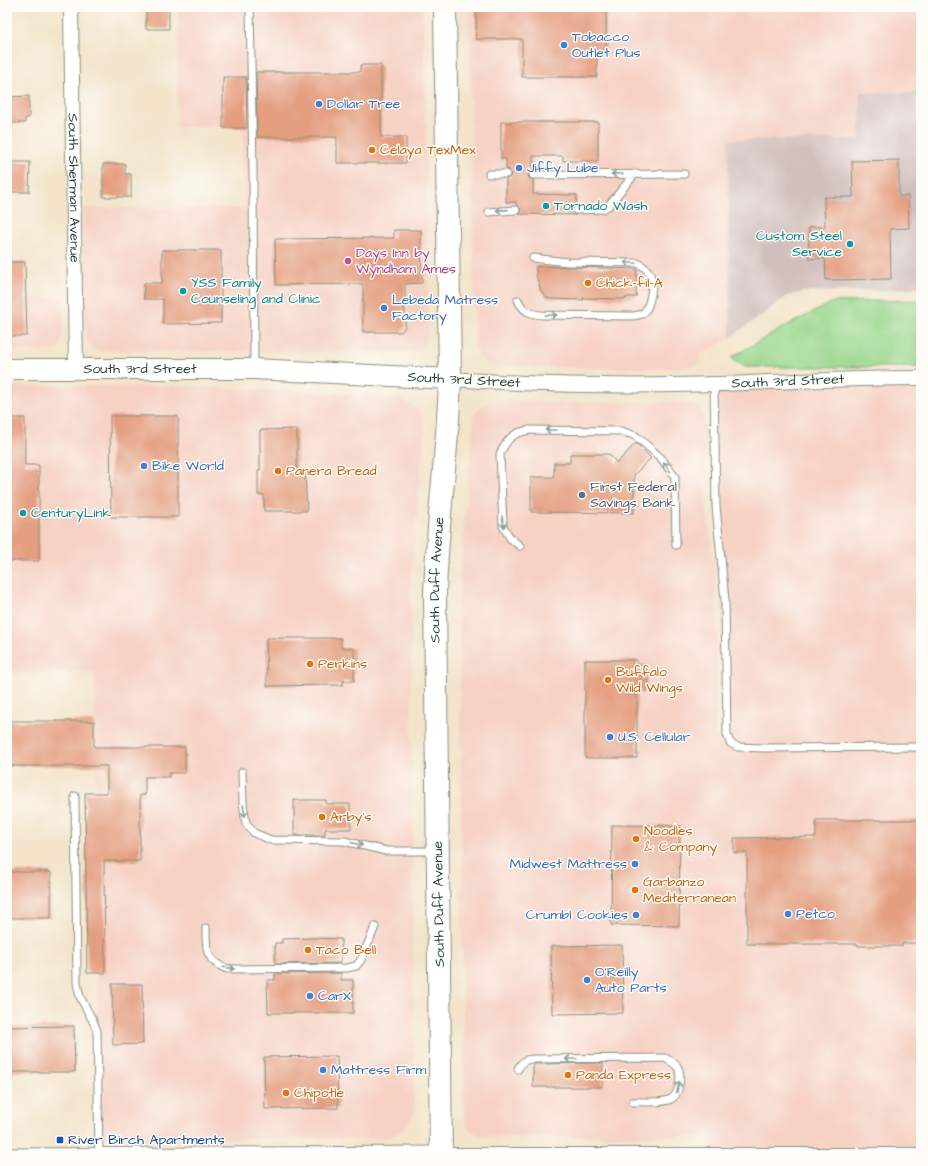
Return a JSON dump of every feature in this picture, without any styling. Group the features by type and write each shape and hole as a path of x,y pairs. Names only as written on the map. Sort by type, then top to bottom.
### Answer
{"main road":[{"name":"South Duff Avenue","path":"441,1158 435,594 437,550 449,411 450,379 444,7"},
{"name":"South 3rd Street","path":"7,369 254,369 450,379"}],"street":[{"name":"South Sherman Avenue","path":"71,7 76,369"},
{"name":"South 3rd Street","path":"450,379 588,385 714,384 874,378 921,378"},
{"path":"7,1157 441,1158 849,1157 921,1155"}],"lane":[{"path":"250,7 254,369"},
{"path":"489,174 506,174"},
{"path":"576,210 603,209 608,206 635,174"},
{"path":"533,175 684,174"},
{"path":"489,212 516,210"},
{"path":"518,300 521,307 526,311 532,314 542,315 632,316 642,314 649,304 651,276 648,270 638,263 567,262 533,258"},
{"path":"714,384 716,506 725,600 727,734 730,742 738,747 763,748 921,747"},
{"path":"520,546 510,538 503,526 500,454 505,443 517,432 529,430 621,431 636,436 661,458 675,477 676,545"},
{"path":"242,772 243,803 246,822 254,833 271,840 344,841 386,851 438,851"},
{"path":"75,796 78,983 80,997 93,1021 96,1031 99,1157"},
{"path":"206,928 206,947 209,956 216,965 227,969 347,968 356,966 361,960 375,928"},
{"path":"518,1069 521,1063 526,1059 665,1058 674,1063 679,1070 679,1085 677,1092 671,1099 662,1101 633,1102"}],"shaded area":[{"path":"178,7 423,7 428,329 427,338 423,347 405,352 102,351 94,350 89,345 84,327 83,208 244,208 243,128 177,127"},
{"path":"469,7 921,7 921,93 860,92 861,139 728,140 730,338 701,355 701,360 698,363 691,367 681,368 592,368 489,365 484,362 477,353 475,345"},
{"path":"860,92 921,93 921,287 887,290 803,292 788,296 730,338 728,140 860,139"},
{"path":"7,298 63,298 63,330 59,347 53,350 44,351 7,351"},
{"path":"921,378 921,1159 709,1155 707,1136 505,1137 481,1136 472,1132 468,1127 464,1116 459,599 461,559 474,415 479,408 499,400 562,403 679,402 695,405 700,410 705,425 707,509 716,576 716,734 726,734 714,384"},
{"path":"7,386 180,386 367,395 399,399 417,409 422,417 425,426 411,579 414,1111 410,1121 400,1132 392,1136 382,1138 99,1139 95,672 7,673"}],"green space":[{"path":"921,300 921,367 746,367 734,361 732,357 786,326 833,302"}],"building":[{"path":"146,7 169,7 169,29 146,29"},
{"path":"476,7 597,7 597,11 606,11 606,52 597,52 597,77 522,77 522,39 476,39"},
{"name":"Dollar Tree","path":"360,65 381,65 381,137 406,137 406,163 337,163 337,137 257,137 256,72 360,72"},
{"path":"223,77 246,77 247,128 223,128"},
{"path":"29,96 29,118 25,118 25,123 7,123 7,97"},
{"name":"Jiffy Lube","path":"501,122 598,122 598,161 563,161 563,156 533,156 533,170 530,171 528,175 529,178 533,180 533,194 577,195 576,205 573,206 571,210 572,213 576,215 518,214 521,209 516,205 516,202 506,202 506,179 510,177 511,174 509,170 506,169 506,159 501,159"},
{"name":"Custom Steel Service","path":"899,160 899,196 908,196 909,228 890,229 891,279 826,280 825,258 809,259 809,227 825,227 824,197 853,197 852,161"},
{"path":"7,162 30,162 29,192 7,192"},
{"path":"103,164 125,164 125,174 131,174 131,197 103,197"},
{"name":"Days Inn by Wyndham Ames","path":"394,230 421,230 422,283 405,284 405,327 401,332 363,332 363,284 276,285 275,239 394,238"},
{"name":"YSS Family Counseling and Clinic","path":"162,250 221,250 221,323 163,324 163,299 144,299 144,283 162,283"},
{"path":"7,262 25,262 27,336 7,336"},
{"name":"Chick-fil-A","path":"536,266 637,269 636,297 626,297 626,299 583,298 584,300 547,298 541,291 536,275"},
{"name":"Bike World","path":"110,416 178,416 178,517 111,517"},
{"name":"CenturyLink","path":"7,418 25,418 25,465 39,465 39,561 7,561"},
{"name":"Panera Bread","path":"297,429 297,473 305,473 307,511 264,511 264,495 258,495 258,470 260,470 260,430"},
{"name":"First Federal Savings Bank","path":"636,443 651,458 634,475 634,513 531,512 531,477 554,477 554,463 570,463 570,454 609,454 617,463"},
{"name":"Perkins","path":"266,638 341,638 341,648 354,648 354,681 343,681 343,685 267,686"},
{"path":"585,660 637,660 637,665 647,665 647,691 637,691 637,758 585,758"},
{"path":"7,721 94,721 94,747 185,747 185,773 169,773 169,777 145,777 145,795 140,795 140,861 104,861 105,973 87,973 85,793 107,793 107,766 7,766"},
{"name":"Arby's","path":"294,800 326,800 326,804 350,804 351,829 325,829 325,835 294,835"},
{"path":"816,820 921,820 921,943 902,943 902,946 858,946 858,944 747,944 747,853 734,853 734,838 816,837"},
{"path":"612,825 680,826 679,926 611,925"},
{"path":"7,872 51,872 51,918 7,918"},
{"name":"Taco Bell","path":"282,939 341,939 341,963 275,964 275,943 282,943"},
{"name":"O'Reilly Auto Parts","path":"622,945 623,1013 552,1014 551,946"},
{"name":"CarX","path":"341,973 341,980 353,980 353,1013 268,1013 267,980 275,980 275,974"},
{"path":"112,984 142,984 143,1044 113,1045"},
{"path":"74,1026 75,1072 7,1072 7,1027"},
{"path":"337,1056 338,1108 265,1109 264,1057"},
{"name":"Panda Express","path":"603,1063 602,1087 533,1087 533,1064"}],"place":[{"name":"Tobacco Outlet Plus","path":"564,45"},
{"name":"Dollar Tree","path":"319,104"},
{"name":"Celaya TexMex","path":"372,150"},
{"name":"Jiffy Lube","path":"519,168"},
{"name":"Tornado Wash","path":"546,206"},
{"name":"Custom Steel Service","path":"850,244"},
{"name":"Days Inn by Wyndham Ames","path":"348,261"},
{"name":"Chick-fil-A","path":"588,283"},
{"name":"YSS Family Counseling and Clinic","path":"183,291"},
{"name":"Lebeda Matress Factory","path":"384,308"},
{"name":"Bike World","path":"144,466"},
{"name":"Panera Bread","path":"278,471"},
{"name":"First Federal Savings Bank","path":"582,495"},
{"name":"CenturyLink","path":"23,513"},
{"name":"Perkins","path":"310,664"},
{"name":"Buffalo Wild Wings","path":"608,680"},
{"name":"U.S. Cellular","path":"610,737"},
{"name":"Arby's","path":"322,817"},
{"name":"Noodles & Company","path":"636,839"},
{"name":"Midwest Mattress","path":"635,864"},
{"name":"Garbanzo Mediterranean","path":"635,890"},
{"name":"Petco","path":"788,914"},
{"name":"Crumbl Cookies","path":"636,915"},
{"name":"Taco Bell","path":"308,950"},
{"name":"O'Reilly Auto Parts","path":"587,980"},
{"name":"CarX","path":"310,996"},
{"name":"Mattress Firm","path":"323,1070"},
{"name":"Panda Express","path":"568,1075"},
{"name":"Chipotle","path":"286,1093"},
{"name":"River Birch Apartments","path":"60,1140"}]}
